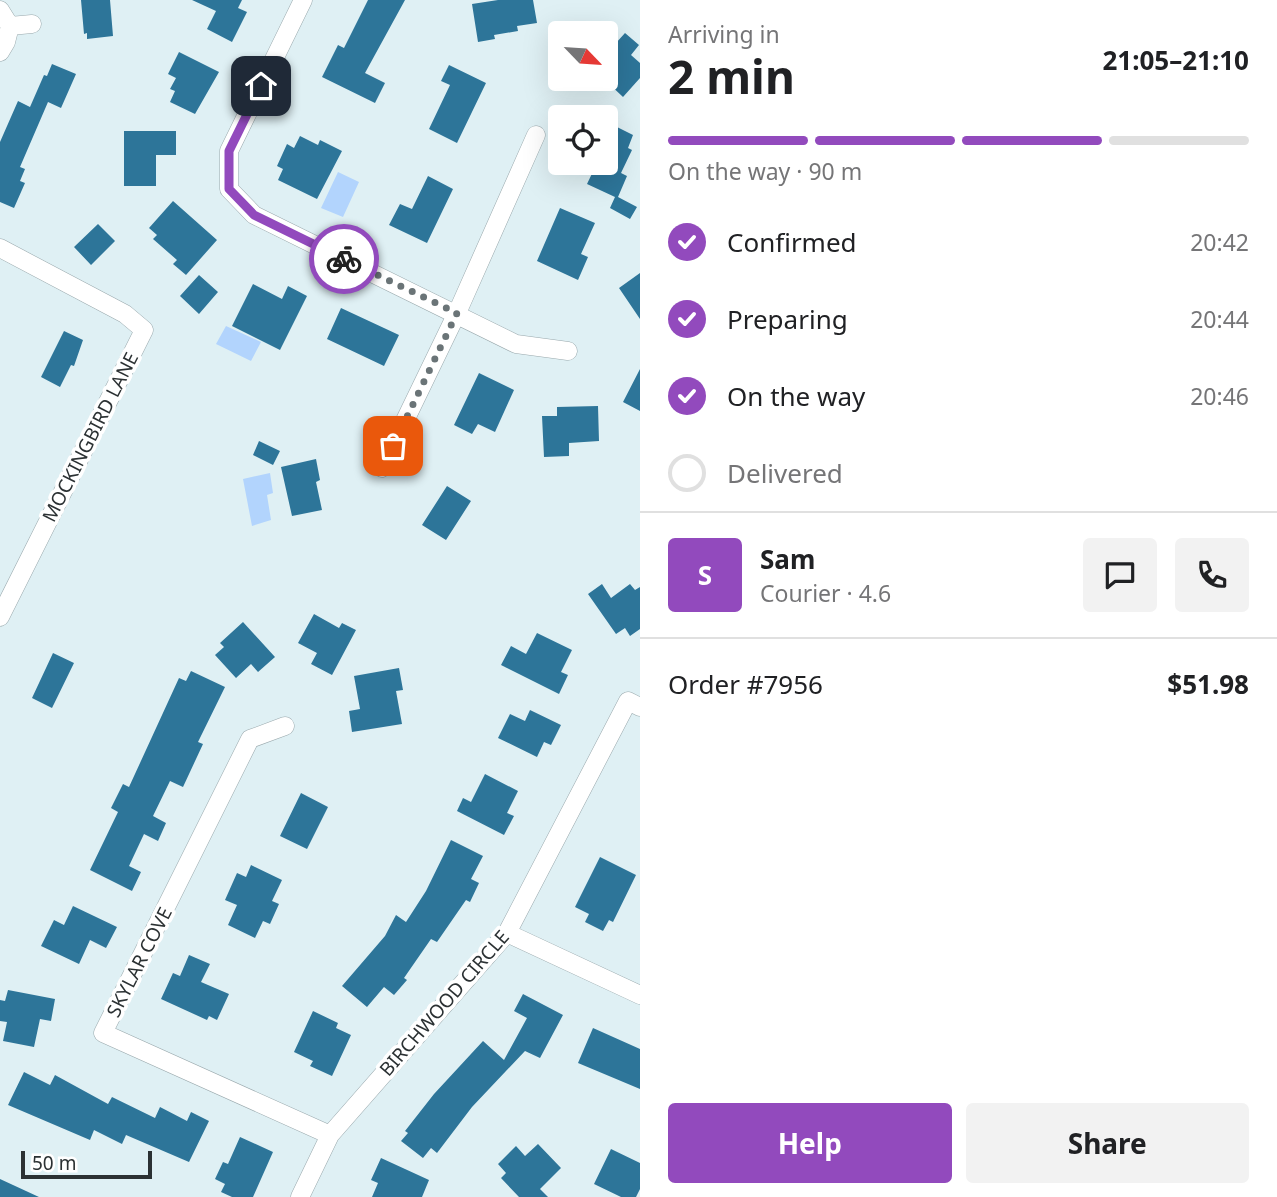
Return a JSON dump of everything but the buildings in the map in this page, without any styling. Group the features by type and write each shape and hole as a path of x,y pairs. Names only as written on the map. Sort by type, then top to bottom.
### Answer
{"street":[{"path":"303,0 229,151 229,189 254,215 516,344 568,351"},
{"path":"0,9 10,26 0,52"},
{"path":"10,26 32,24"},
{"path":"382,468 457,313 536,135"},
{"name":"MOCKINGBIRD LANE","path":"0,248 125,314 144,330 0,617"},
{"name":"BIRCHWOOD CIRCLE","path":"300,1197 330,1135 507,933 636,699"},
{"name":"SKYLAR COVE","path":"285,726 250,739 103,1033 330,1135"},
{"path":"507,933 640,995"}],"water":[{"path":"338,172 359,182 343,217 321,208"},
{"path":"226,326 261,342 251,361 216,344"},
{"path":"270,473 273,493 267,495 271,520 252,526 243,479"}],"way so far":[{"path":"344,259 457,313 393,446"}],"route":[{"path":"261,86 229,151 229,189 254,215 344,259"}]}
